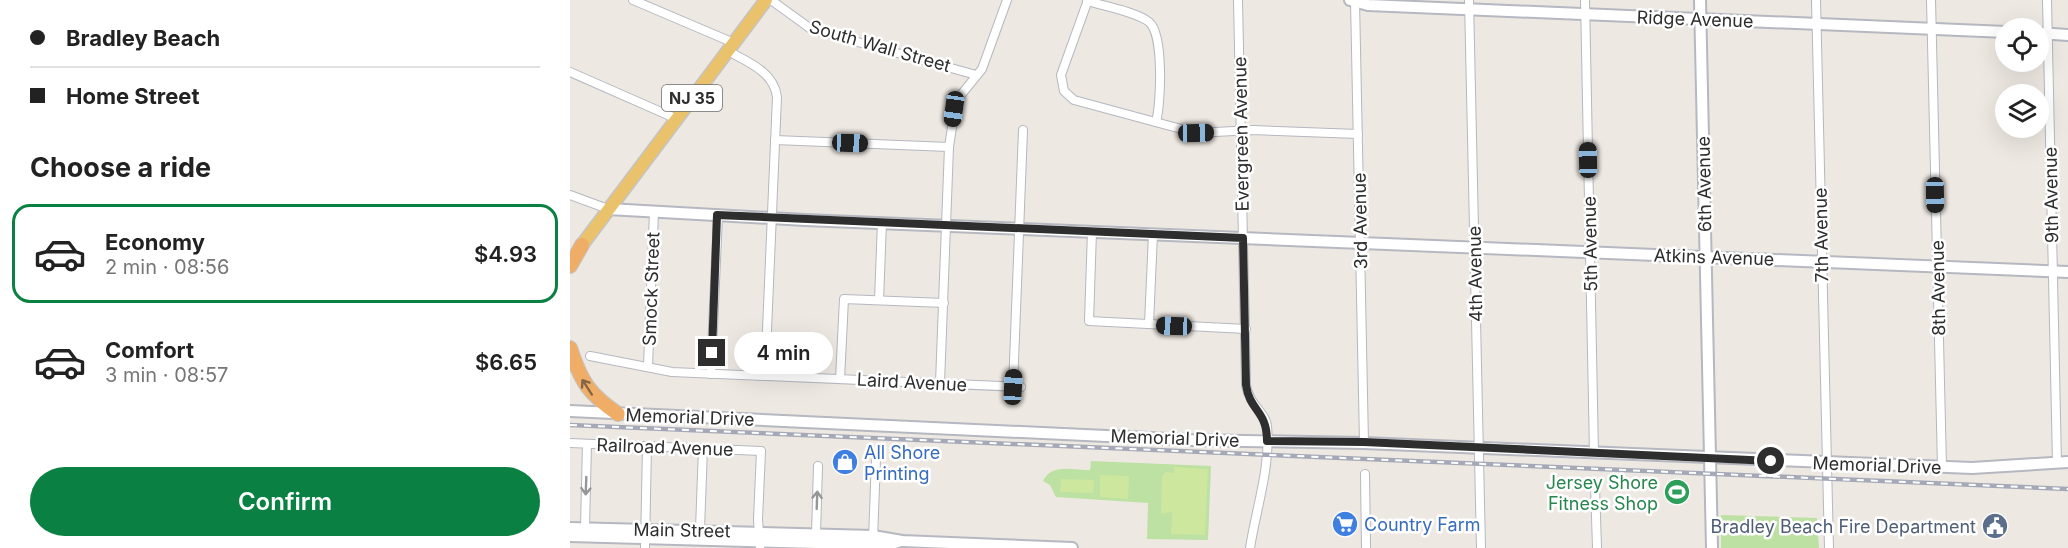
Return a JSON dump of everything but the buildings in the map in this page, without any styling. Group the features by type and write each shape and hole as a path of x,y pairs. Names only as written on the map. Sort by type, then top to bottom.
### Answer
{"highway":[{"name":"NJ 35","path":"570,256 582,245"},
{"name":"NJ 35","path":"570,266 582,245"},
{"path":"570,348 585,386 596,399 618,414"}],"main road":[{"name":"NJ 35","path":"582,245 769,0"}],"street":[{"path":"633,0 731,47 773,84 777,98 765,376"},
{"name":"South Wall Street","path":"769,0 811,29 976,75"},
{"path":"940,383 950,147 956,101 986,58 1007,0"},
{"name":"Evergreen Avenue","path":"1238,0 1248,393 1267,424 1267,441 1250,548"},
{"name":"5th Avenue","path":"1585,0 1594,453"},
{"name":"6th Avenue","path":"1700,0 1712,548"},
{"name":"7th Avenue","path":"1816,0 1829,548"},
{"name":"8th Avenue","path":"1931,0 1942,467"},
{"name":"9th Avenue","path":"2045,18 2047,0"},
{"path":"1156,122 1159,109 1158,41 1154,27 1145,19 1087,1 1061,75 1064,91 1079,102 1196,133 1241,131 1358,134"},
{"name":"Ridge Avenue","path":"1353,1 1368,5 1469,5 1585,14 1995,32"},
{"name":"3rd Avenue","path":"1353,1 1364,442"},
{"name":"4th Avenue","path":"1469,5 1481,548"},
{"path":"2049,33 2068,34"},
{"path":"570,72 677,119"},
{"name":"9th Avenue","path":"2045,72 2063,462"},
{"path":"1019,228 1023,130"},
{"path":"775,140 950,147"},
{"path":"570,195 608,209"},
{"name":"Atkins Avenue","path":"608,209 2068,272"},
{"name":"Smock Street","path":"648,366 654,212"},
{"path":"711,374 717,215"},
{"path":"879,300 882,222"},
{"name":"Laird Avenue","path":"590,356 672,372 1017,387 1019,228"},
{"path":"1092,231 1089,321 1246,329"},
{"path":"1149,324 1153,234"},
{"path":"840,379 844,299 944,303"},
{"name":"Memorial Drive","path":"570,411 1267,441 1364,442 1710,458 1826,467 1996,468 2063,462"},
{"name":"Railroad Avenue","path":"570,443 761,451 759,540"},
{"path":"585,528 587,444"},
{"path":"644,538 647,446"},
{"path":"700,530 703,448"},
{"path":"873,540 876,458"},
{"path":"816,534 818,466"},
{"path":"1365,474 1366,548"},
{"path":"1596,485 1597,548"},
{"name":"Main Street","path":"570,528 585,528 644,538 700,530 759,540 816,534 900,544 1072,548"},
{"name":"Main Street","path":"570,536 759,540 840,546 873,540"}],"green space":[{"path":"1091,461 1211,466 1208,540 1147,539 1148,503 1056,497 1050,485 1043,481 1047,475 1057,470 1090,470"},
{"path":"1174,467 1208,469 1205,535 1171,534 1172,512 1161,514 1162,476 1166,472 1174,473"},
{"path":"1100,475 1129,476 1128,499 1100,497"},
{"path":"1061,479 1094,480 1093,493 1060,492"},
{"path":"1721,515 1817,518 1819,548 1721,548"}],"railway":[{"path":"570,425 2068,489"}],"place":[{"name":"All Shore Printing","path":"845,462"},
{"name":"Jersey Shore Fitness Shop","path":"1677,492"},
{"name":"Country Farm","path":"1345,524"},
{"name":"Bradley Beach Fire Department","path":"1995,526"}],"route":[{"path":"712,353 717,215 1243,238 1246,385 1252,404 1267,424 1267,441 1364,442 1771,461"}]}
